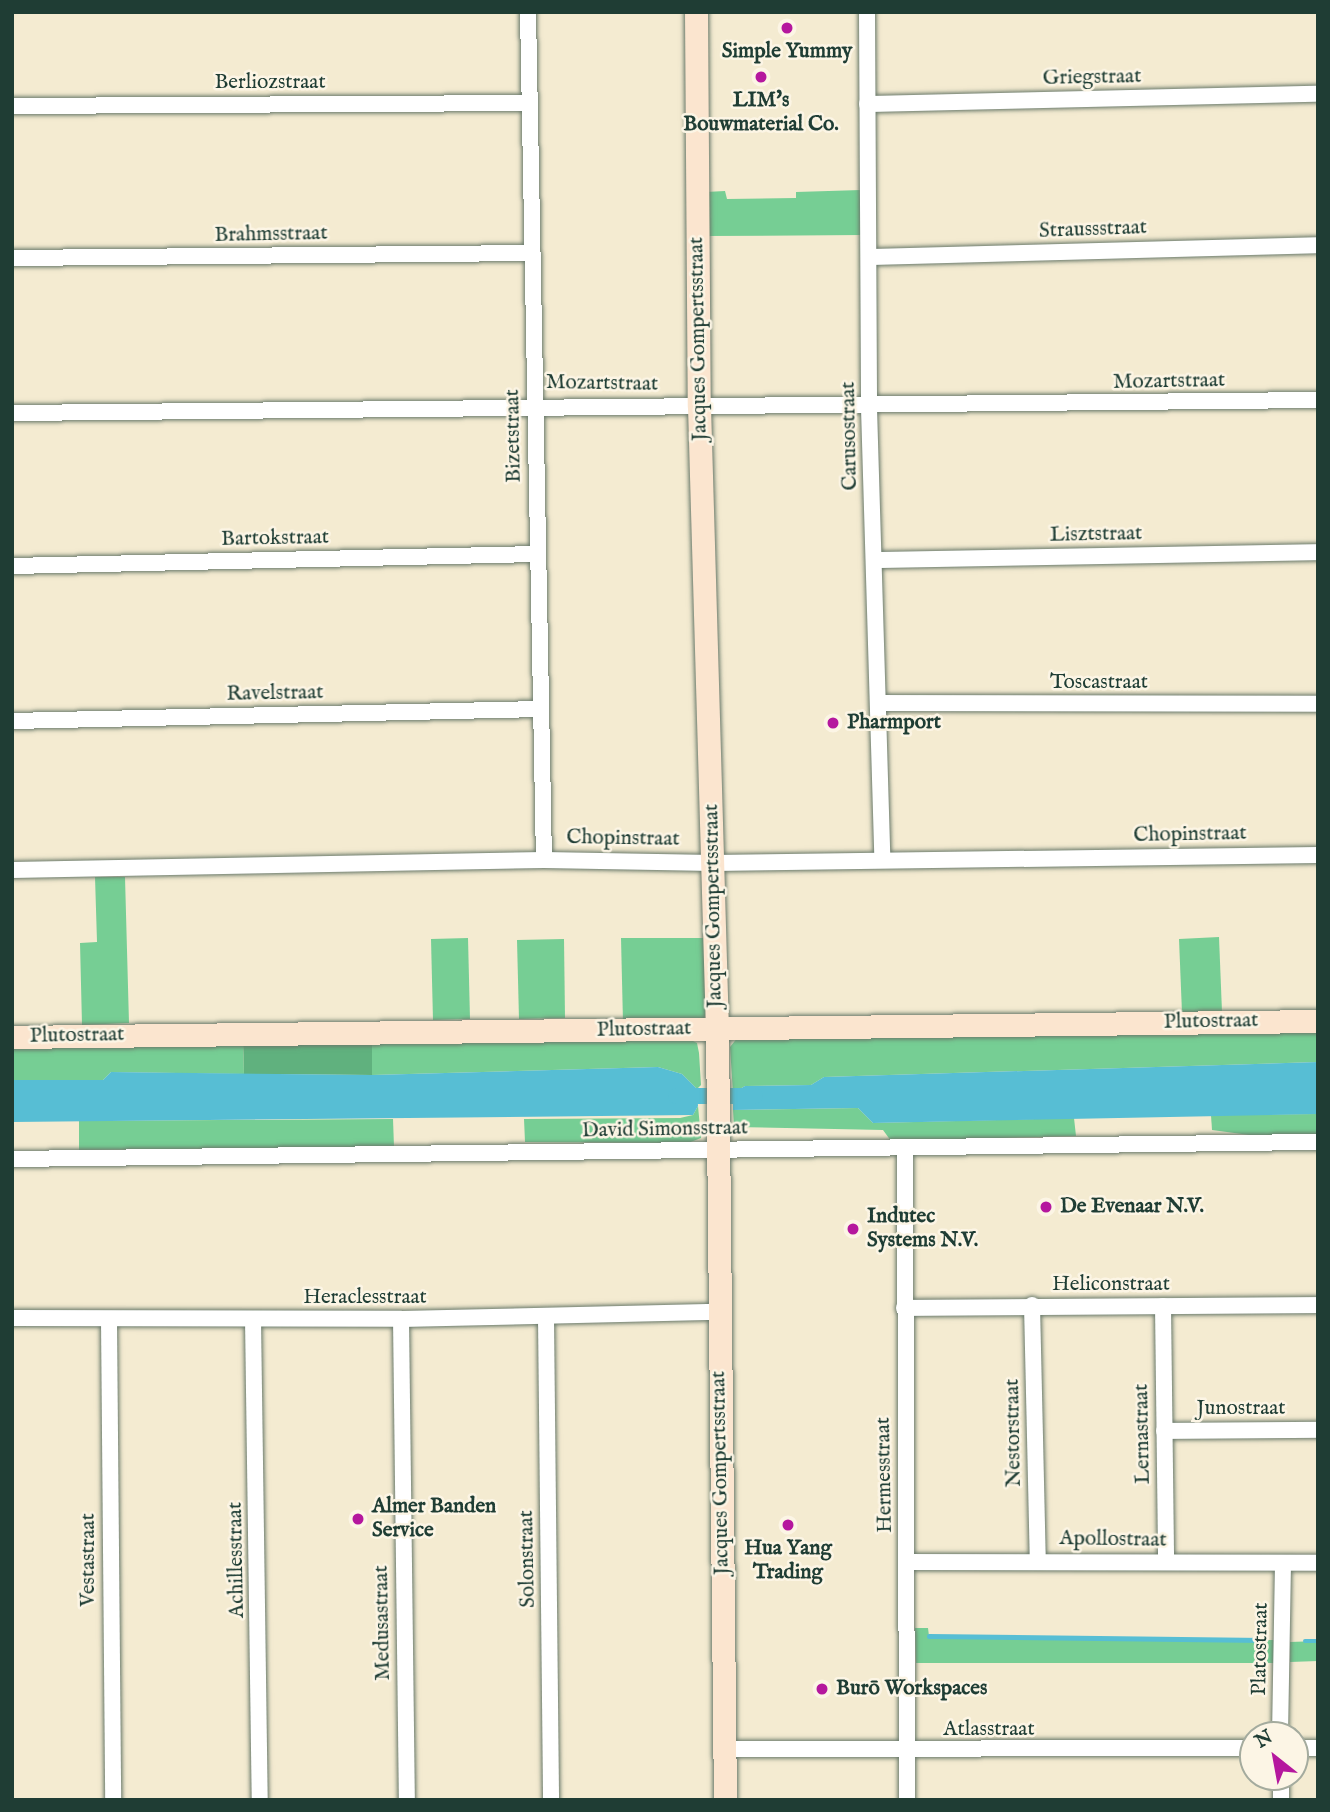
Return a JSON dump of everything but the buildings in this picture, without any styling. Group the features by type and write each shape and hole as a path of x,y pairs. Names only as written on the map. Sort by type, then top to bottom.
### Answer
{"street":[{"name":"Bizetstraat","path":"528,12 530,253 544,860"},
{"name":"Jacques Gompertsstraat","path":"696,12 699,406 713,863 725,1800"},
{"name":"Carusostraat","path":"867,12 869,408 882,859"},
{"name":"Griegstraat","path":"867,104 1318,94"},
{"name":"Berliozstraat","path":"12,106 529,103"},
{"name":"Straussstraat","path":"870,257 1318,246"},
{"name":"Brahmsstraat","path":"12,258 530,253"},
{"name":"Mozartstraat","path":"12,413 535,405 869,408 1318,400"},
{"name":"Lisztstraat","path":"874,560 1318,552"},
{"name":"Bartokstraat","path":"12,566 538,554"},
{"name":"Toscastraat","path":"879,703 1318,704"},
{"name":"Ravelstraat","path":"12,721 539,709"},
{"name":"Chopinstraat","path":"12,870 544,860 713,863 1318,855"},
{"name":"Plutostraat","path":"12,1037 716,1038 1318,1021"},
{"name":"David Simonsstraat","path":"12,1159 716,1141 905,1151 1318,1142"},
{"name":"Hermesstraat","path":"905,1151 907,1800"},
{"name":"Heliconstraat","path":"904,1308 1032,1305 1318,1306"},
{"name":"Nestorstraat","path":"1032,1305 1038,1560"},
{"name":"Lernastraat","path":"1163,1306 1167,1562"},
{"name":"Heraclesstraat","path":"12,1318 401,1319 718,1312"},
{"name":"Solonstraat","path":"545,1317 551,1800"},
{"name":"Achillesstraat","path":"253,1319 260,1800"},
{"name":"Medusastraat","path":"401,1319 407,1800"},
{"name":"Vestastraat","path":"109,1320 113,1800"},
{"name":"Junostraat","path":"1164,1431 1318,1430"},
{"name":"Apollostraat","path":"907,1562 1038,1560 1318,1563"},
{"name":"Platostraat","path":"1280,1721 1283,1564"},
{"name":"Atlasstraat","path":"725,1749 907,1751 1239,1748"}],"green space":[{"path":"861,190 862,235 706,236 706,192 725,191 727,199 796,198 796,192"},
{"path":"95,877 125,877 129,1023 82,1025 80,943 97,942"},
{"path":"1219,937 1222,1012 1182,1013 1179,939"},
{"path":"468,938 470,1019 433,1020 431,939"},
{"path":"621,938 705,938 708,1010 704,1018 623,1022"},
{"path":"564,939 565,1018 519,1019 517,940"},
{"path":"1318,1030 1318,1062 824,1077 811,1085 745,1086 733,1093 730,1047 738,1037"},
{"path":"687,1038 697,1043 699,1053 701,1085 697,1089 682,1074 658,1067 372,1075 372,1041"},
{"path":"243,1040 244,1074 111,1072 103,1080 12,1080 12,1043"},
{"path":"243,1040 372,1041 372,1075 244,1074"},
{"path":"698,1106 701,1138 688,1143 525,1142 524,1119 680,1118 693,1115"},
{"path":"858,1108 873,1123 1074,1118 1076,1136 891,1141 883,1130 734,1127 733,1110"},
{"path":"1318,1114 1318,1136 1264,1137 1212,1130 1211,1115"},
{"path":"393,1119 394,1147 79,1150 79,1121"},
{"path":"915,1628 928,1628 929,1636 1275,1640 1274,1663 916,1663"},
{"path":"1318,1641 1318,1661 1290,1662 1290,1642"}],"water":[{"path":"1318,1062 1318,1114 873,1123 858,1108 733,1110 733,1093 745,1086 811,1085 824,1077"},
{"path":"658,1067 682,1074 697,1089 698,1106 693,1115 12,1122 12,1080 103,1080 111,1072 372,1075"}],"waterway":[{"path":"676,1096 755,1096"},
{"path":"929,1636 1264,1640"},
{"path":"1305,1641 1318,1641"}],"place":[{"name":"Simple Yummy","path":"787,28"},
{"name":"LIM's Bouwmaterial Co.","path":"761,77"},
{"name":"Pharmport","path":"833,723"},
{"name":"De Evenaar N.V.","path":"1046,1207"},
{"name":"Indutec Systems N.V.","path":"853,1229"},
{"name":"Almer Banden Service","path":"358,1519"},
{"name":"Hua Yang Trading","path":"788,1525"},
{"name":"Burō Workspaces","path":"822,1689"}]}
